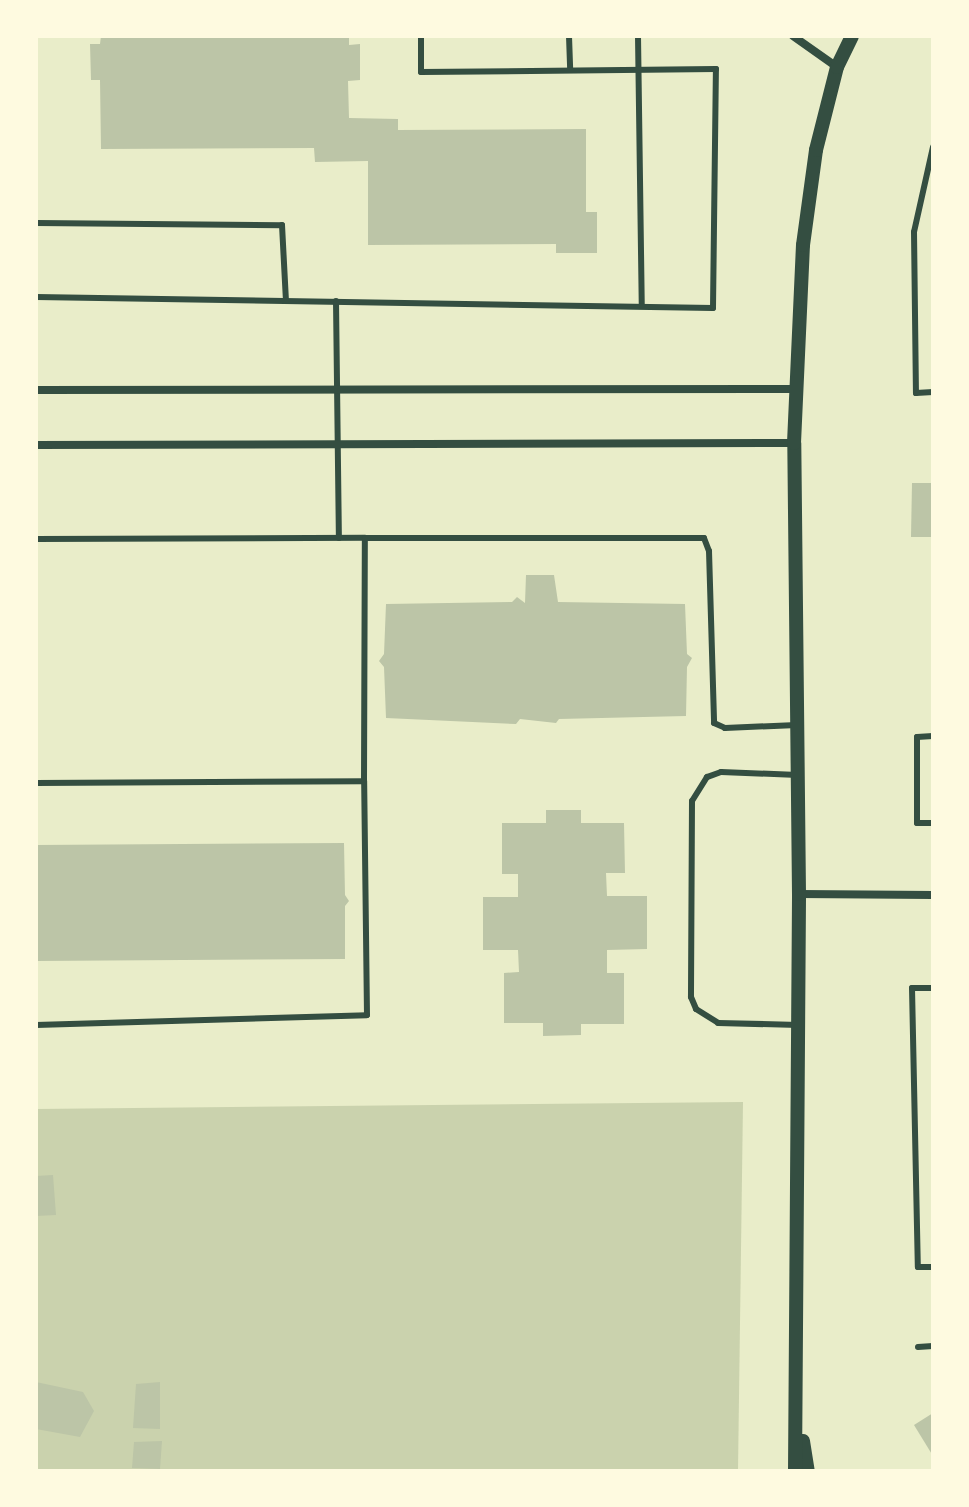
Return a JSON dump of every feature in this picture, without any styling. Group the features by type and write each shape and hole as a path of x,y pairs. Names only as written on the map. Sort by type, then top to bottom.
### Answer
{"street":[{"path":"793,36 837,67"},
{"path":"795,1471 799,1416 796,389 803,245 816,150 837,67 852,36"},
{"path":"36,390 796,389"},
{"path":"36,445 794,443"},
{"path":"799,894 933,895"},
{"path":"799,1416 808,1471"}],"lane":[{"path":"36,297 713,308 716,69 421,72 421,36"},
{"path":"569,36 570,70"},
{"path":"638,36 642,306"},
{"path":"933,147 914,232 916,393 933,392"},
{"path":"36,223 282,225 286,301"},
{"path":"336,301 339,538"},
{"path":"36,1025 367,1015 365,538"},
{"path":"36,539 704,538 709,551 714,723 725,728 797,725"},
{"path":"933,736 917,737 917,823 933,823"},
{"path":"798,775 721,772 707,777 692,801 691,997 696,1009 718,1023 799,1025"},
{"path":"36,783 364,781"},
{"path":"933,988 912,988 918,1267 933,1267"},
{"path":"918,1347 933,1346"}],"green space":[{"path":"743,1102 738,1471 36,1471 36,1109"}],"building":[{"path":"101,36 349,36 349,45 360,44 360,80 348,81 349,118 398,119 398,130 586,129 586,212 597,212 597,253 556,253 556,244 368,245 368,161 315,162 314,148 101,149 100,80 91,80 90,44 100,44"},
{"path":"912,483 933,483 933,537 911,537"},
{"path":"526,575 554,575 558,602 685,604 687,654 692,658 687,667 686,716 559,719 556,723 520,719 516,724 386,718 384,667 379,661 384,654 386,604 512,602 517,597 525,603"},
{"path":"546,810 581,810 581,823 624,823 625,873 606,873 607,896 647,896 647,949 607,950 607,973 624,973 624,1024 581,1024 581,1035 543,1036 543,1023 504,1023 504,973 519,972 518,950 483,950 483,897 518,897 518,874 502,874 502,823 546,823"},
{"path":"344,843 345,895 349,901 345,906 345,959 36,961 36,845"},
{"path":"53,1175 56,1215 36,1216 36,1176"},
{"path":"36,1382 83,1392 94,1411 80,1437 36,1429"},
{"path":"160,1382 160,1429 133,1428 136,1384"},
{"path":"933,1413 933,1456 914,1425"},
{"path":"162,1441 160,1469 132,1468 134,1442"}]}
